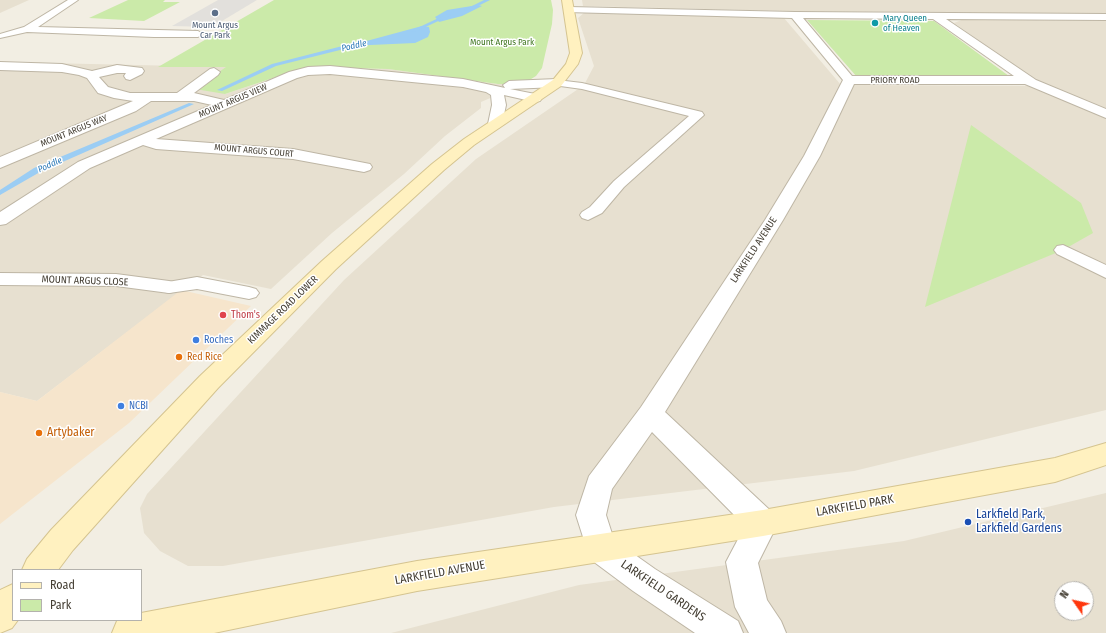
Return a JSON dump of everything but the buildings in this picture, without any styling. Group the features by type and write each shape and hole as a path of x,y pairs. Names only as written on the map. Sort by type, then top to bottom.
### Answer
{"main road":[{"name":"KIMMAGE ROAD LOWER","path":"39,569 62,540 209,382 329,265 438,167 495,124 557,83 572,64 576,53 568,5"},
{"name":"LARKFIELD PARK","path":"601,549 762,523 1056,470 1106,454"},
{"name":"LARKFIELD AVENUE","path":"128,633 417,576 601,549"},
{"path":"0,616 12,601"}],"street":[{"path":"568,5 795,15 1106,17"},
{"path":"795,15 849,80"},
{"name":"PRIORY ROAD","path":"935,16 1026,80 1106,114"},
{"path":"3,68 62,68 91,75 117,69 138,71 130,76"},
{"name":"MOUNT ARGUS VIEW","path":"0,220 84,165 143,140 218,102 292,75 308,71 330,70 488,87 535,98"},
{"path":"180,97 214,72"},
{"path":"91,75 103,90 114,94 148,97 194,97 218,102"},
{"name":"PRIORY ROAD","path":"849,80 1026,80"},
{"name":"LARKFIELD AVENUE","path":"601,549 591,515 599,485 650,414 774,220 812,156 849,80"},
{"path":"488,87 557,83"},
{"path":"488,87 497,94 499,105 495,124"},
{"name":"MOUNT ARGUS WAY","path":"0,163 131,108 148,97"},
{"name":"MOUNT ARGUS COURT","path":"143,140 156,144 294,154 364,167"},
{"name":"MOUNT ARGUS CLOSE","path":"0,279 116,280 169,287"},
{"path":"650,414 762,523 742,562 752,607 769,633"},
{"name":"LARKFIELD GARDENS","path":"601,549 644,580 726,633"}],"lane":[{"path":"3,36 28,29 74,0"},
{"path":"28,29 154,34 181,34 197,30"},
{"path":"557,83 590,88 698,115 620,184 596,210 588,215"},
{"path":"1063,250 1106,272"},
{"path":"169,287 197,283 249,294"}],"shaded area":[{"path":"0,0 29,0 0,13"},
{"name":"Mount Argus Car Park","path":"218,0 257,0 212,27 172,26"},
{"path":"582,0 1106,0 1106,14 788,11 583,6"},
{"path":"585,12 784,18 841,85 1044,86 954,23 964,19 1106,21 1106,410 854,471 554,507 223,566 188,566 160,551 144,533 140,508 147,494 344,280 476,159 584,85 594,66 578,18"},
{"path":"0,62 227,67 225,94 306,67 388,69 498,84 523,84 481,102 481,108 445,136 404,174 332,233 271,289 203,275 37,401 0,392"},
{"path":"181,290 251,306 129,423 0,524 0,392 37,401"},
{"path":"1106,493 1106,633 391,633 579,585 904,541"}],"green space":[{"path":"128,0 165,0 163,2 180,2 144,21 89,18"},
{"name":"Mount Argus Park","path":"274,0 551,0 553,10 552,24 542,68 536,76 523,84 498,84 388,69 306,67 225,94 195,89 226,67 158,67"},
{"path":"807,20 934,21 1013,79 857,77"},
{"path":"971,125 1081,203 1093,233 1063,250 925,307"}],"water":[{"path":"478,5 482,6 462,16 439,22 435,17 447,10"},
{"path":"422,26 429,27 430,32 428,37 415,43 348,46"}],"waterway":[{"name":"Poddle","path":"466,10 488,0"},
{"name":"Poddle","path":"413,31 449,15"},
{"name":"Poddle","path":"220,90 274,65 362,43"},
{"name":"Poddle","path":"0,193 37,170 191,104"}],"place":[{"name":"Mount Argus Car Park","path":"215,13"},
{"name":"Mary Queen of Heaven","path":"875,23"},
{"name":"Thom's","path":"223,315"},
{"name":"Roches","path":"196,340"},
{"name":"Red Rice","path":"179,357"},
{"name":"NCBI","path":"121,406"},
{"name":"Artybaker","path":"39,433"},
{"name":"Larkfield Park, Larkfield Gardens","path":"968,522"}]}
